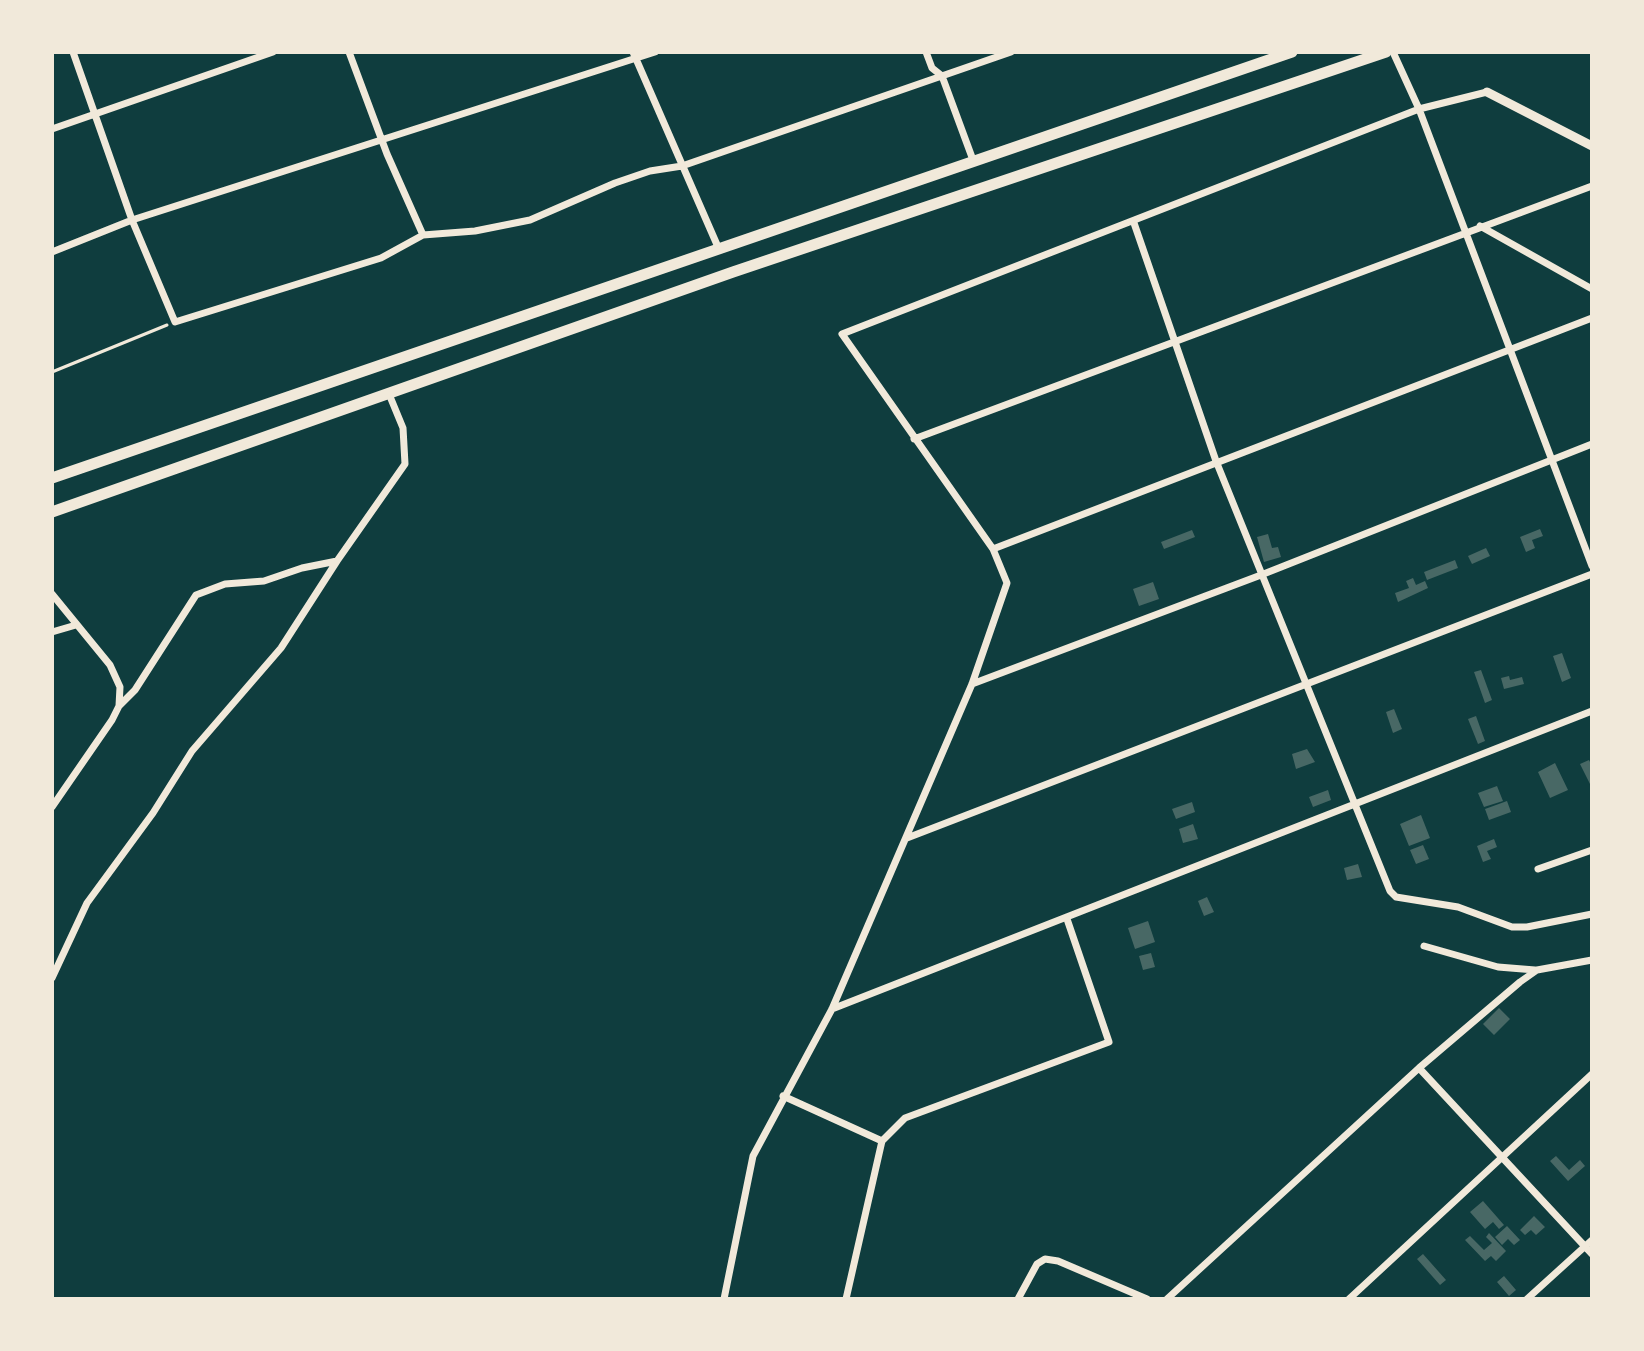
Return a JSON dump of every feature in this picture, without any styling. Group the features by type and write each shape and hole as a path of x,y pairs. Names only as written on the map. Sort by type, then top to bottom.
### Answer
{"main road":[{"path":"52,478 1292,52"},
{"path":"52,512 733,272 1386,52"}],"street":[{"path":"73,52 132,220 175,322 381,258 423,235 508,226 639,175 682,166 1011,52"},
{"path":"52,129 273,52"},
{"path":"349,52 423,235"},
{"path":"52,252 132,220 634,55 655,52"},
{"path":"926,52 932,68 942,76 973,160"},
{"path":"1393,52 1419,109 1549,460 1592,566"},
{"path":"634,55 718,247"},
{"path":"724,1299 753,1156 832,1009 972,684 1007,583 993,549 842,334 1053,249 1134,223 1419,109 1487,92 1592,146"},
{"path":"914,439 1592,186"},
{"path":"1134,223 1216,461 1390,891 1396,897 1444,903 1520,928 1592,914"},
{"path":"1480,226 1592,289"},
{"path":"993,549 1592,318"},
{"path":"52,978 87,903 153,813 192,751 281,648 405,464 403,428 389,394"},
{"path":"972,684 1261,575 1592,444"},
{"path":"52,807 119,706 135,690 196,595 225,584 264,581 302,568 337,561"},
{"path":"907,838 1592,574"},
{"path":"52,594 116,673 119,706"},
{"path":"52,632 76,625"},
{"path":"832,1009 1592,711"},
{"path":"1538,869 1592,850"},
{"path":"846,1299 882,1141 905,1118 1109,1042 1067,919"},
{"path":"1424,946 1498,967 1537,970 1592,960"},
{"path":"1167,1299 1419,1068 1537,970"},
{"path":"1419,1068 1592,1254"},
{"path":"1349,1299 1592,1074"},
{"path":"783,1096 882,1141"},
{"path":"1527,1299 1592,1240"},
{"path":"1018,1299 1037,1264 1045,1259 1058,1261 1147,1299"}],"path":[{"path":"52,372 133,336 175,322"}],"building":[{"path":"1540,529 1543,536 1532,540 1535,548 1526,552 1520,537"},
{"path":"1192,530 1195,537 1164,549 1161,542"},
{"path":"1268,534 1272,548 1278,547 1281,557 1264,562 1257,537"},
{"path":"1486,548 1490,556 1472,564 1468,556"},
{"path":"1455,560 1458,568 1427,580 1424,572"},
{"path":"1413,578 1416,585 1425,581 1428,588 1398,602 1395,593 1409,588 1406,581"},
{"path":"1153,582 1159,599 1139,606 1133,589"},
{"path":"1562,653 1571,678 1562,682 1553,656"},
{"path":"1481,670 1492,700 1485,703 1474,672"},
{"path":"1509,676 1510,680 1522,677 1524,684 1504,689 1501,678"},
{"path":"1394,709 1402,729 1393,733 1386,712"},
{"path":"1476,716 1485,741 1478,744 1468,719"},
{"path":"1307,749 1315,762 1296,769 1292,754"},
{"path":"1589,760 1592,766 1592,788 1580,764"},
{"path":"1555,763 1568,790 1550,798 1538,772"},
{"path":"1497,786 1503,801 1484,807 1478,793"},
{"path":"1328,790 1331,800 1313,807 1309,797"},
{"path":"1507,801 1511,812 1489,820 1485,809"},
{"path":"1192,802 1195,812 1176,819 1172,809"},
{"path":"1421,815 1430,838 1409,846 1400,824"},
{"path":"1193,824 1198,839 1183,843 1179,829"},
{"path":"1494,839 1497,847 1487,851 1491,859 1483,862 1477,846"},
{"path":"1423,845 1429,859 1416,864 1410,850"},
{"path":"1358,864 1362,877 1347,880 1344,868"},
{"path":"1207,897 1214,912 1204,916 1198,901"},
{"path":"1148,921 1155,942 1135,949 1128,928"},
{"path":"1151,953 1155,967 1143,970 1139,956"},
{"path":"1499,1008 1510,1019 1494,1035 1483,1024"},
{"path":"1556,1156 1569,1170 1580,1160 1585,1166 1568,1181 1550,1161"},
{"path":"1483,1201 1504,1225 1499,1229 1493,1222 1485,1229 1470,1212"},
{"path":"1534,1216 1545,1227 1536,1235 1531,1230 1525,1235 1520,1230"},
{"path":"1507,1226 1520,1240 1514,1245 1508,1239 1502,1245 1495,1237"},
{"path":"1489,1233 1506,1251 1496,1261 1491,1256 1485,1261 1465,1240 1470,1236 1484,1250 1492,1243 1486,1237"},
{"path":"1423,1254 1446,1280 1440,1285 1417,1259"},
{"path":"1504,1276 1516,1290 1509,1296 1497,1282"}]}
